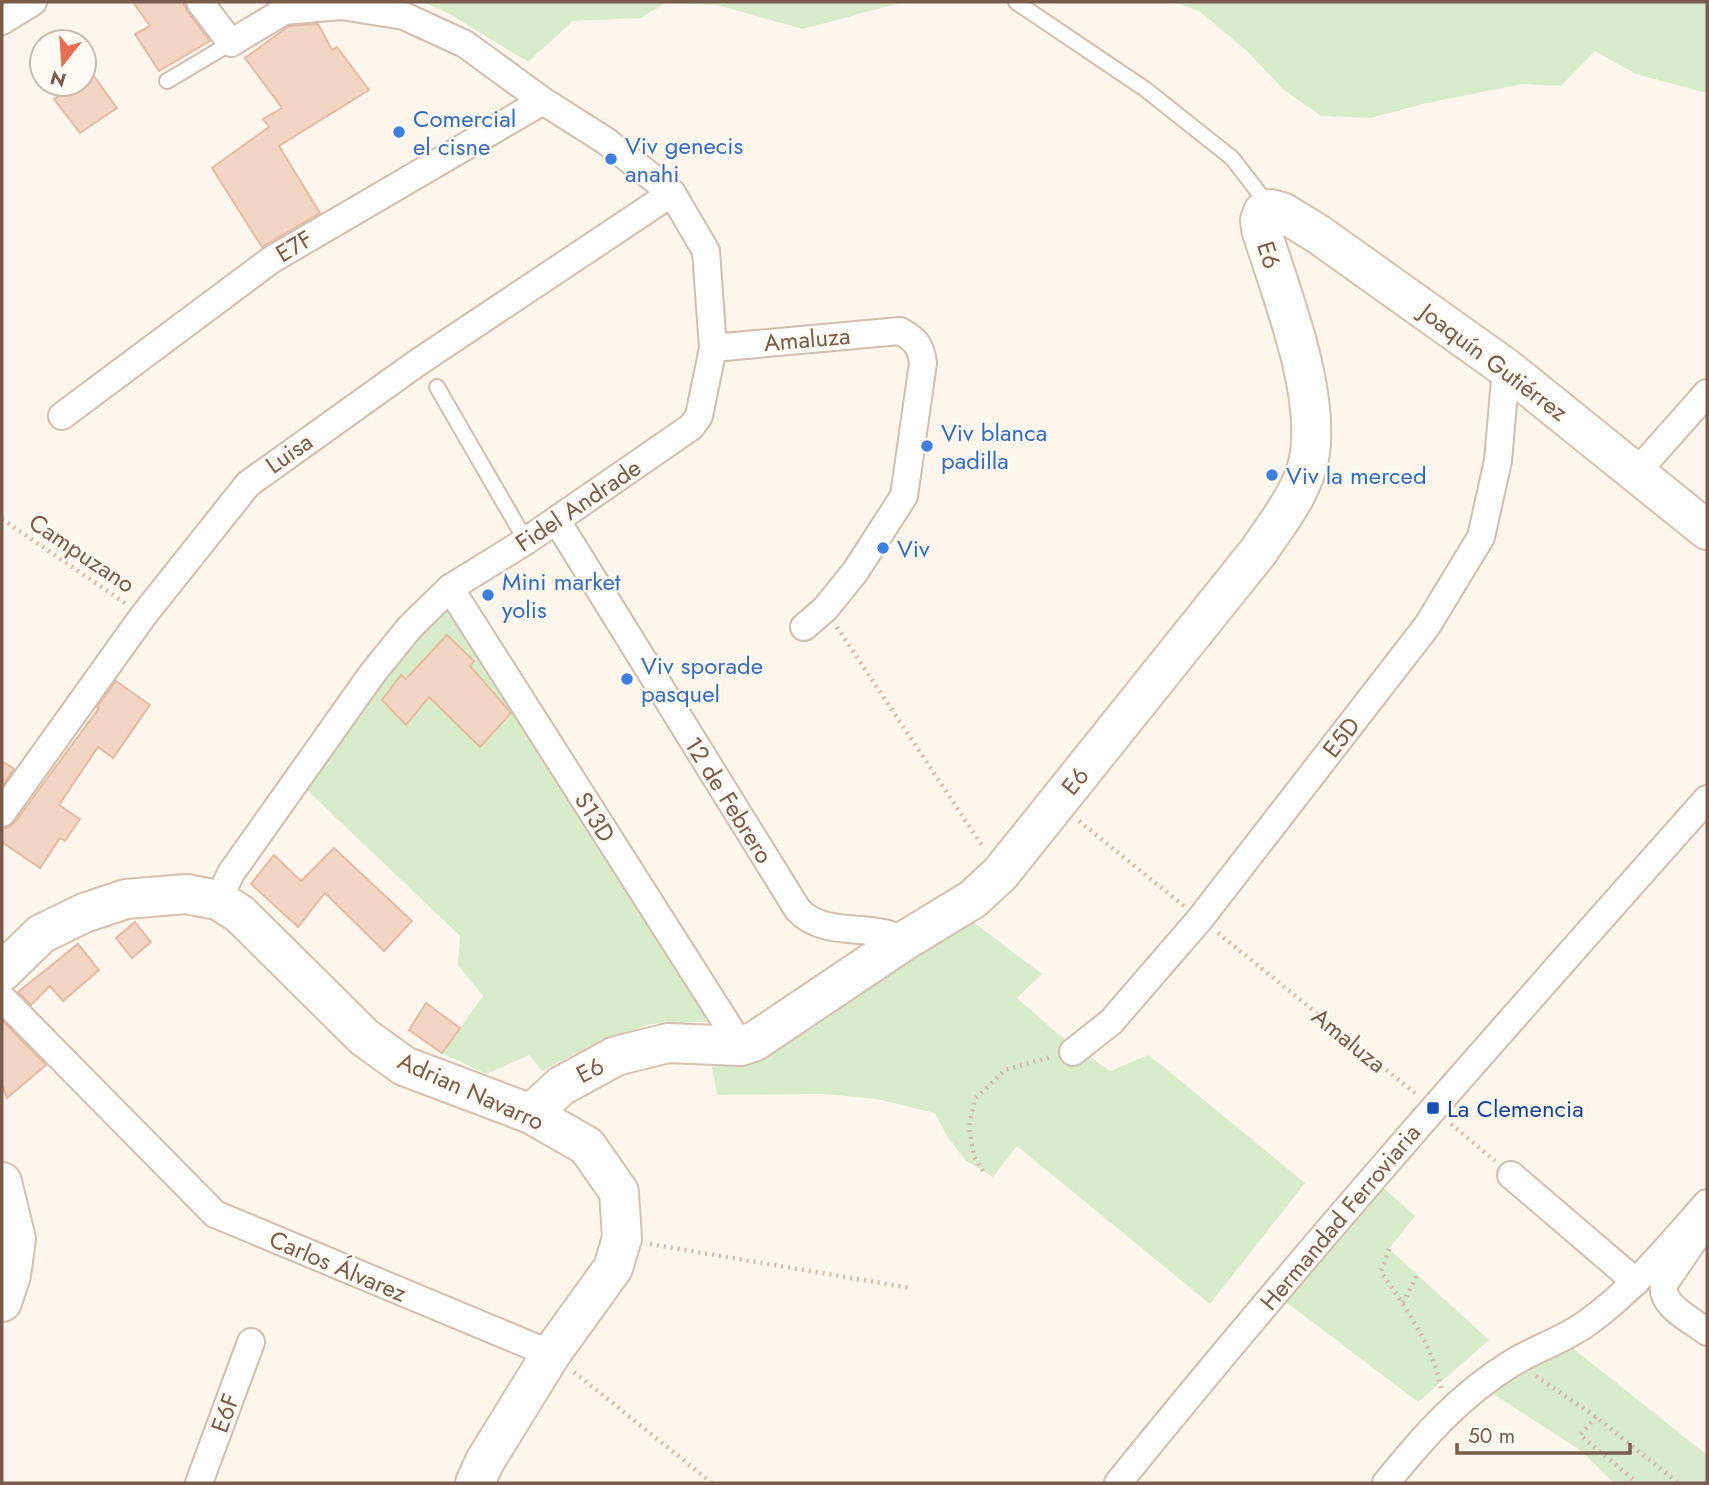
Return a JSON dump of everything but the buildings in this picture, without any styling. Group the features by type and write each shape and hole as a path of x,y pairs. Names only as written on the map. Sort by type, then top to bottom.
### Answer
{"street":[{"path":"2,21 33,2"},
{"path":"200,2 231,43"},
{"name":"Fidel Andrade","path":"218,901 230,873 372,674 410,627 450,588 556,521 691,427 699,415 713,348 706,251 672,193 606,141 543,101 465,44 404,16 341,6 284,11 231,43"},
{"name":"E7F","path":"62,416 271,260 543,101"},
{"name":"Luisa","path":"2,813 143,616 257,475 429,355 672,193"},
{"name":"Joaquín Gutiérrez","path":"1271,209 1282,212 1318,234 1506,368 1707,530"},
{"name":"E6","path":"531,1114 561,1086 616,1056 668,1043 741,1046 755,1041 904,941 973,899 1000,874 1258,552 1296,494 1310,454 1311,415 1296,338 1261,229 1263,212 1271,209"},
{"name":"Amaluza","path":"713,348 900,331 913,338 922,350 923,363 904,496 855,572 825,609"},
{"name":"E5D","path":"1073,1052 1111,1022 1200,919 1427,626 1481,537 1498,461 1506,368"},
{"path":"1636,473 1707,393"},
{"name":"12 de Febrero","path":"556,521 798,910 819,926 887,933 904,941"},
{"name":"S13D","path":"450,588 741,1046"},
{"path":"804,627 825,609"},
{"name":"Hermandad Ferroviaria","path":"1118,1483 1201,1380 1433,1108 1707,799"},
{"name":"Adrian Navarro","path":"2,972 41,934 84,914 127,899 186,894 218,901 240,914 364,1037 404,1066 531,1114 587,1146 619,1192 622,1238 612,1268 551,1354 485,1461 475,1483"},
{"name":"Carlos Álvarez","path":"2,998 215,1214 551,1354"},
{"path":"1511,1175 1636,1282"},
{"path":"2,1182 16,1239 11,1275 2,1302"},
{"path":"1386,1483 1445,1414 1487,1378 1587,1324 1636,1282 1706,1205"},
{"path":"1706,1205 1700,1231 1664,1284 1662,1294 1668,1303 1707,1332"},
{"name":"E6F","path":"199,1483 251,1342"}],"lane":[{"path":"1016,2 1145,89 1232,158 1271,209"},
{"path":"167,81 231,43"},
{"path":"437,387 526,541"}],"path":[{"name":"Campuzano","path":"2,519 143,616"},
{"path":"825,609 1000,874"},
{"name":"Amaluza","path":"1058,803 1433,1108 1511,1175"},
{"path":"983,1171 974,1157 970,1127 975,1099 1005,1070 1073,1052"},
{"path":"622,1238 910,1288"},
{"path":"1389,1249 1381,1272 1403,1303 1437,1365 1445,1414"},
{"path":"1403,1303 1418,1275"},
{"path":"551,1354 712,1483"},
{"path":"1532,1373 1596,1417 1678,1483"},
{"path":"1596,1417 1580,1435 1634,1480 1631,1483"}],"green space":[{"path":"423,2 904,2 803,29 717,5 666,3 641,18 573,21 528,62 448,13"},
{"path":"1174,2 1707,2 1707,93 1636,74 1595,51 1561,86 1522,84 1427,103 1371,118 1321,116 1284,90 1247,51 1199,11"},
{"path":"454,607 718,1021 650,1024 597,1043 542,1071 529,1055 486,1074 442,1053 483,996 458,965 460,936 304,787 419,628"},
{"path":"965,916 1042,974 1017,998 1058,1034 1110,1071 1149,1055 1305,1183 1210,1304 1017,1146 993,1177 965,1160 947,1136 935,1113 877,1099 825,1094 717,1095 711,1062"},
{"path":"1378,1183 1415,1216 1389,1249 1489,1340 1418,1402 1281,1298"},
{"path":"1570,1346 1707,1455 1707,1483 1614,1483 1580,1450 1487,1390"}],"place":[{"name":"Comercial el cisne","path":"399,132"},
{"name":"Viv genecis anahi","path":"611,159"},
{"name":"Viv blanca padilla","path":"927,446"},
{"name":"Viv la merced","path":"1272,475"},
{"name":"Viv","path":"883,548"},
{"name":"Mini market yolis","path":"488,595"},
{"name":"Viv sporade pasquel","path":"627,679"},
{"name":"La Clemencia","path":"1433,1108"}]}
